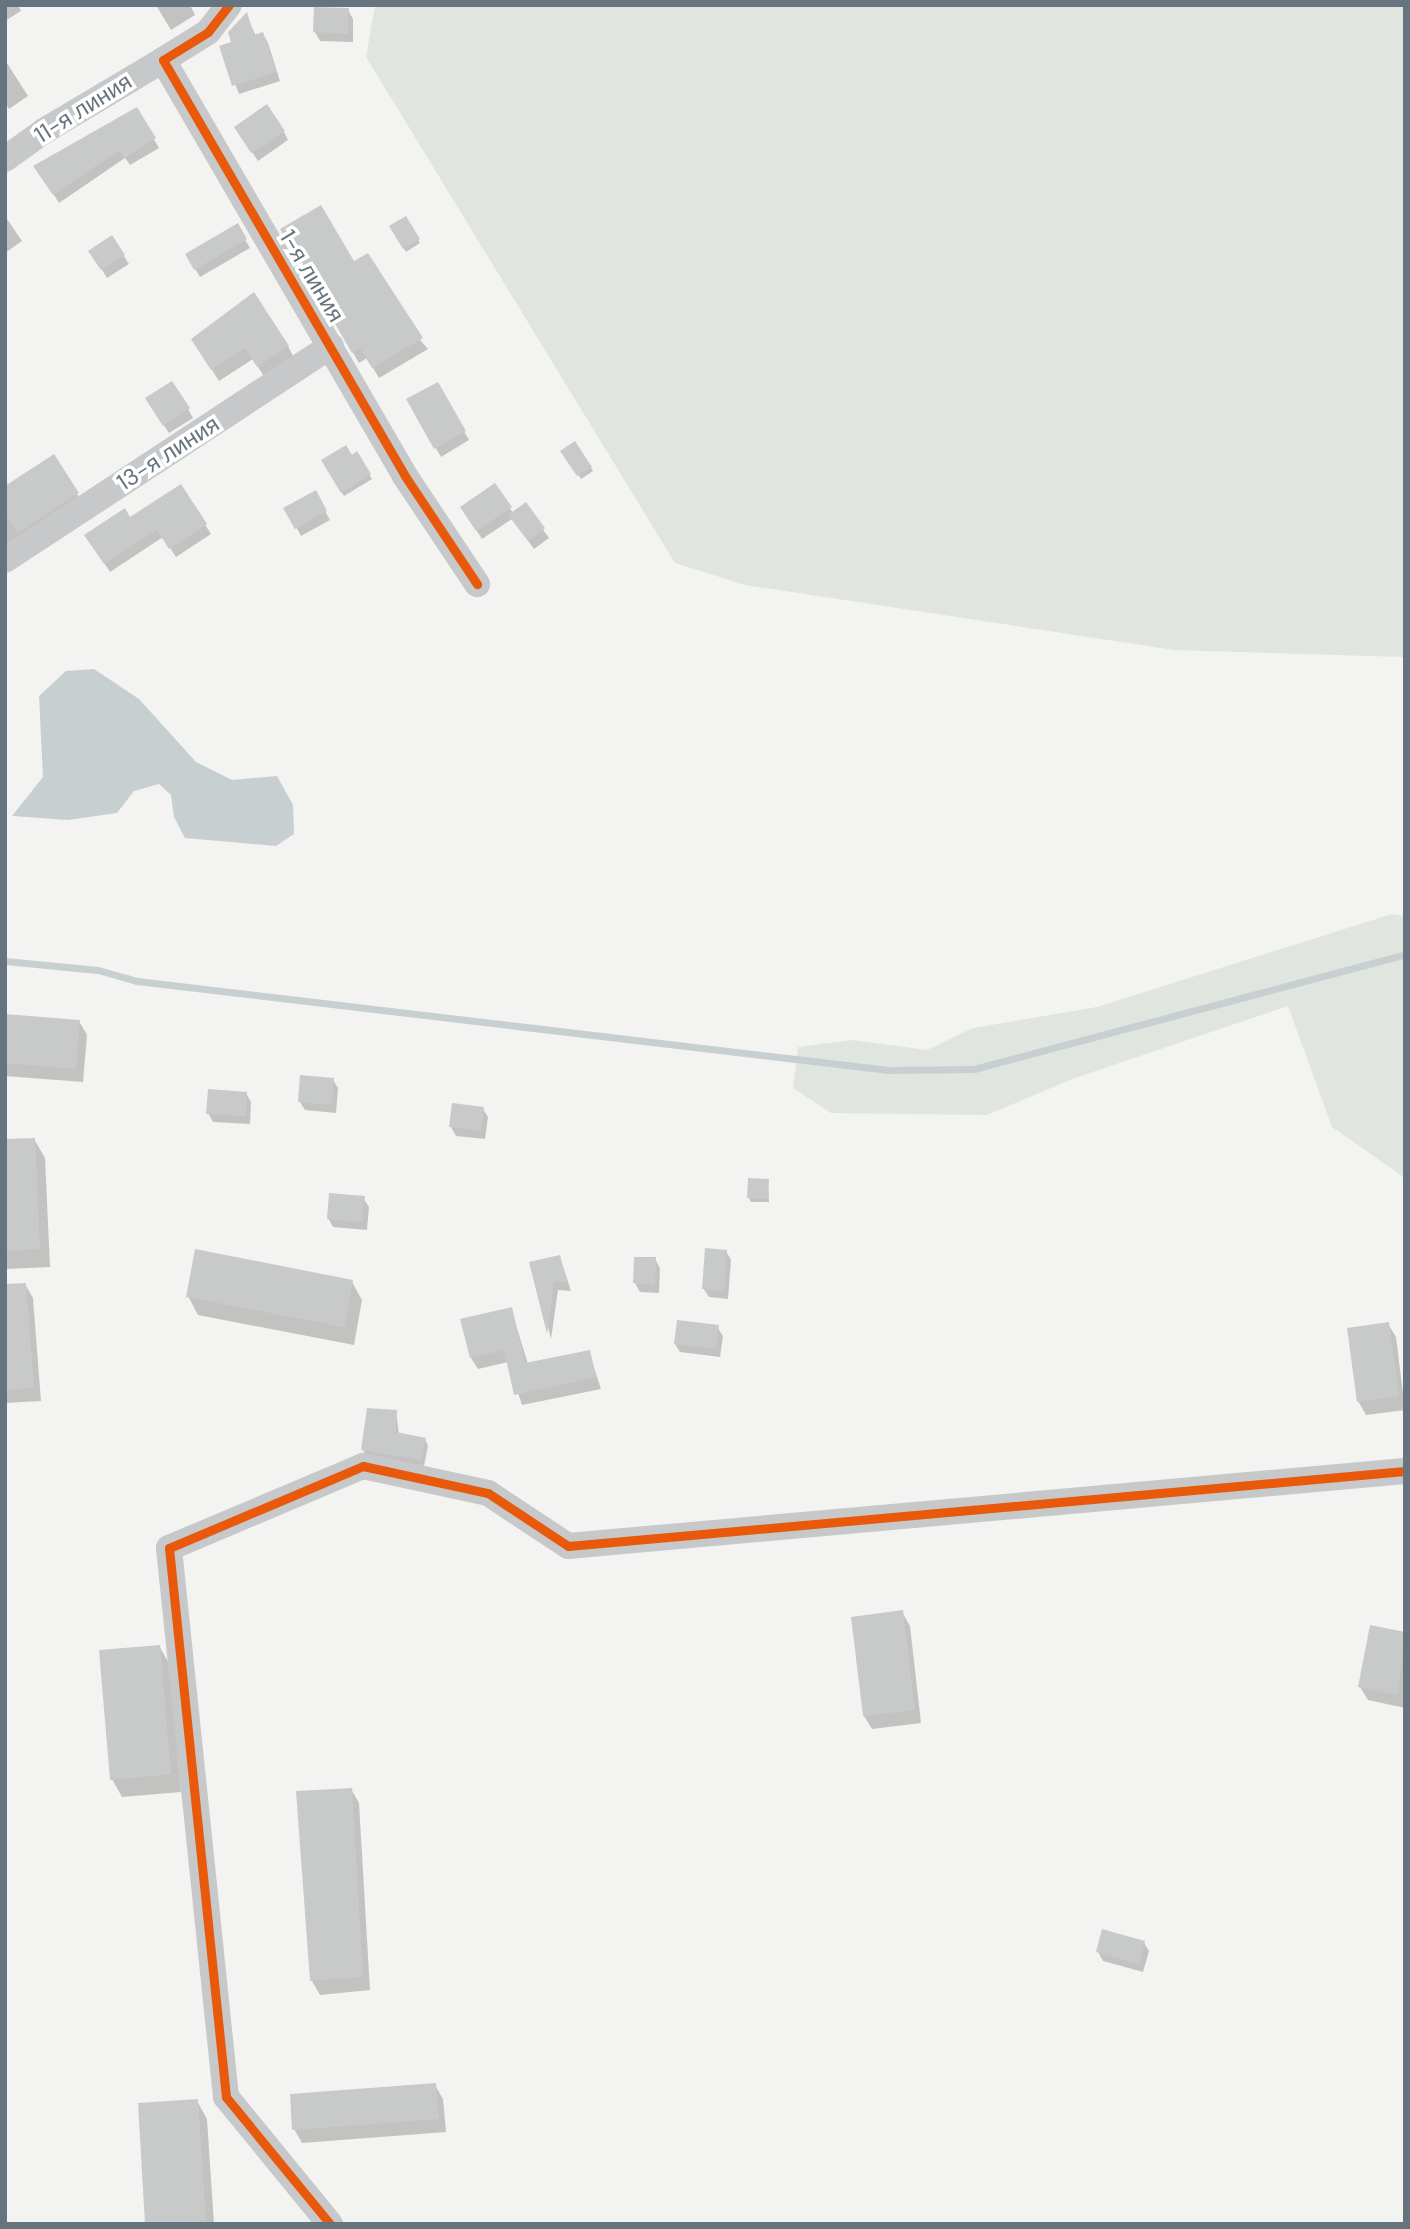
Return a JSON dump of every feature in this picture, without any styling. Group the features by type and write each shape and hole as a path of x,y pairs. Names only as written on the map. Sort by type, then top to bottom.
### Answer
{"street":[{"path":"163,60 208,32 229,5"},
{"name":"11-я линия","path":"5,159 44,131 163,60"},
{"name":"1-я линия","path":"163,60 405,476 477,584"},
{"name":"13-я линия","path":"5,560 331,346"},
{"path":"330,2224 226,2097 169,1548 363,1466 488,1493 568,1546 1405,1471"}],"shaded area":[{"path":"375,5 1405,5 1405,657 1174,650 745,585 675,563 366,57"},
{"path":"94,669 139,699 196,762 232,780 277,776 293,805 294,834 276,846 185,838 174,817 171,795 159,784 134,791 117,813 68,820 12,816 43,777 39,696 66,671"},
{"path":"1392,914 1405,916 1405,1178 1332,1127 1288,1006 1075,1078 987,1115 831,1113 793,1088 798,1047 852,1040 927,1050 973,1028 1097,1007"}],"building":[{"path":"314,7 349,8 348,34 313,32"},
{"path":"247,12 254,35 263,32 276,72 232,86 219,46 231,42 228,32"},
{"path":"267,104 285,131 251,153 234,127"},
{"path":"137,107 156,138 124,158 119,150 53,195 33,166"},
{"path":"321,205 354,261 368,253 423,338 372,368 360,348 352,353 280,229"},
{"path":"406,216 420,239 403,249 389,226"},
{"path":"238,223 247,239 194,270 185,254"},
{"path":"112,235 125,255 101,270 88,251"},
{"path":"254,292 289,346 257,367 245,348 211,370 191,339"},
{"path":"172,381 190,408 163,426 145,398"},
{"path":"438,382 466,431 434,449 406,399"},
{"path":"575,441 592,467 577,476 560,451"},
{"path":"346,445 352,455 357,451 371,474 341,493 321,460"},
{"path":"54,454 79,493 18,533 5,514 5,486"},
{"path":"495,483 512,507 476,531 460,507"},
{"path":"181,484 207,524 169,549 157,530 104,564 84,535 125,508 130,517"},
{"path":"316,490 327,511 295,529 283,508"},
{"path":"526,502 545,528 528,541 508,515"},
{"path":"5,1014 80,1020 76,1069 5,1063"},
{"path":"300,1075 334,1078 332,1105 298,1102"},
{"path":"208,1089 247,1092 246,1116 206,1114"},
{"path":"452,1103 484,1107 481,1131 449,1127"},
{"path":"35,1138 40,1249 5,1251 5,1139"},
{"path":"748,1178 769,1179 768,1199 747,1198"},
{"path":"329,1193 365,1196 362,1222 327,1219"},
{"path":"705,1248 727,1250 724,1291 702,1289"},
{"path":"195,1249 353,1280 344,1327 186,1297"},
{"path":"560,1255 567,1282 554,1282 547,1334 529,1262"},
{"path":"634,1257 656,1257 655,1285 633,1283"},
{"path":"26,1283 34,1388 5,1390 5,1284"},
{"path":"512,1307 525,1363 590,1350 596,1377 514,1395 504,1350 470,1358 460,1319"},
{"path":"677,1320 719,1325 716,1349 674,1344"},
{"path":"1389,1322 1399,1396 1357,1402 1347,1328"},
{"path":"367,1408 397,1410 396,1432 426,1438 421,1460 361,1450"},
{"path":"903,1610 915,1710 863,1716 851,1617"},
{"path":"1370,1625 1405,1632 1398,1695 1358,1687"},
{"path":"160,1645 171,1774 110,1780 99,1650"},
{"path":"352,1788 363,1977 310,1981 296,1791"},
{"path":"1102,1929 1145,1941 1139,1964 1096,1952"},
{"path":"436,2083 439,2119 292,2130 290,2094"},
{"path":"198,2099 206,2224 145,2224 138,2103"}],"waterway":[{"path":"5,961 98,970 137,981 889,1070 974,1069 1405,954"}],"cycle path":[{"path":"229,5 208,32 163,60 405,476 477,584"},
{"path":"330,2224 226,2097 169,1548 363,1466 488,1493 568,1546 1405,1471"}]}
